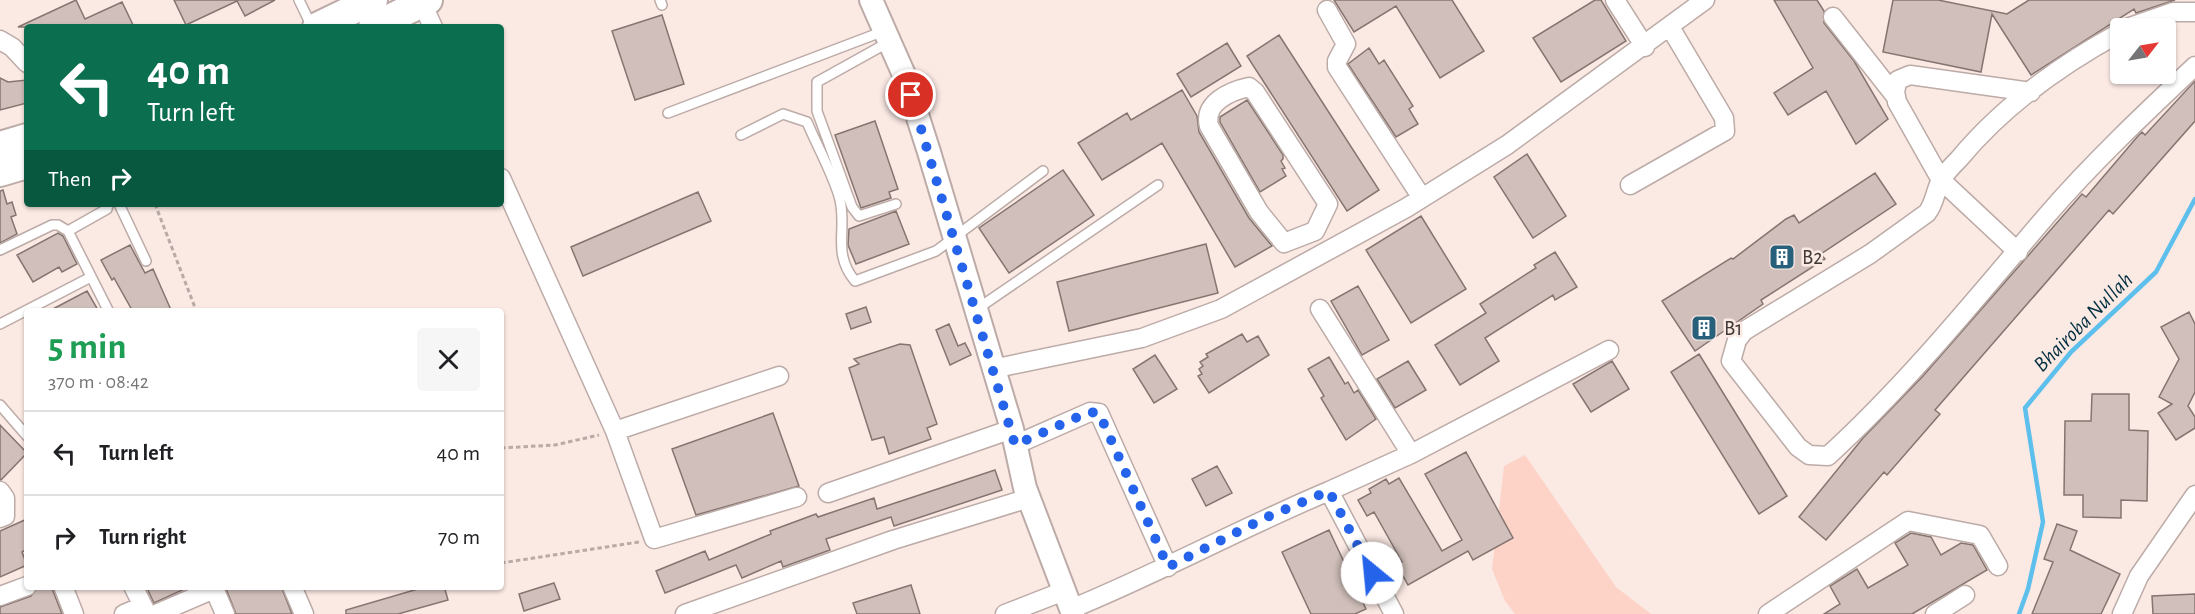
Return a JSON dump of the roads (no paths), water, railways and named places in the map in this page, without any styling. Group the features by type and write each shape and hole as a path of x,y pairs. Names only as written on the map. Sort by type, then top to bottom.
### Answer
{"main road":[{"path":"323,24 373,0"},
{"path":"383,24 428,10"},
{"path":"0,146 24,139"},
{"path":"0,172 24,165"}],"street":[{"path":"871,0 912,98 1014,437 1029,498 1069,605"},
{"path":"1615,0 1644,47"},
{"path":"992,369 1142,338 1221,309 1422,198 1508,145 1705,0"},
{"path":"1327,10 1346,44 1336,61 1337,67 1422,198"},
{"path":"2173,12 2182,16 2195,29"},
{"path":"2156,18 2173,12 2195,12"},
{"path":"1833,17 1896,97 1941,180 2018,252"},
{"path":"1630,185 1725,131 1724,118 1670,27"},
{"path":"2110,38 2081,54 2003,114 1971,145 1941,180 1932,206 1927,213 1870,254 1744,331 1737,340 1731,361 1798,447 1809,455 1828,456 1864,422 1929,354 2049,213 2149,109 2195,66"},
{"path":"0,40 12,47 24,60"},
{"path":"1896,97 1898,81 1910,75 2031,92"},
{"path":"1250,87 1255,92 1328,204 1315,231 1284,243 1259,212 1209,126 1207,118 1210,109 1220,99 1242,88 1250,87"},
{"path":"504,185 615,431 654,539 797,497"},
{"path":"1315,231 1329,250"},
{"path":"1320,309 1411,454"},
{"path":"1005,614 1069,605 1168,567 1267,517 1411,454 1609,350"},
{"path":"615,431 779,375"},
{"path":"828,493 1089,412 1099,413 1168,567"},
{"path":"0,491 5,498 5,516 0,518"},
{"path":"1329,491 1394,614"},
{"path":"2122,614 2139,576 2195,495"},
{"path":"685,614 893,540 1029,498"},
{"path":"1768,614 1816,585 1908,521 1980,536 1998,566"},
{"path":"0,596 24,587"},
{"path":"65,590 74,614"},
{"path":"136,590 148,611"},
{"path":"124,614 148,611 207,590"},
{"path":"214,590 225,614"},
{"path":"294,590 304,614"},
{"path":"1935,614 1965,595"}],"lane":[{"path":"299,0 311,24"},
{"path":"668,113 887,36"},
{"path":"887,36 817,82 817,111 852,207 859,216 896,204"},
{"path":"741,135 783,114 807,122 840,201 840,243 845,270 855,281 936,251 1043,171"},
{"path":"975,310 1158,185"},
{"path":"68,231 107,207"},
{"path":"120,207 146,261"},
{"path":"0,250 52,225 58,225 68,231 107,308"},
{"path":"31,308 91,277"},
{"path":"0,324 24,312"},
{"path":"0,405 24,433"}],"waterway":[{"name":"Bhairoba Nullah","path":"2019,614 2028,589 2043,522 2025,408 2071,352 2156,272 2195,199"}],"place":[{"name":"B2","path":"1782,257"},
{"name":"B1","path":"1704,328"}]}
